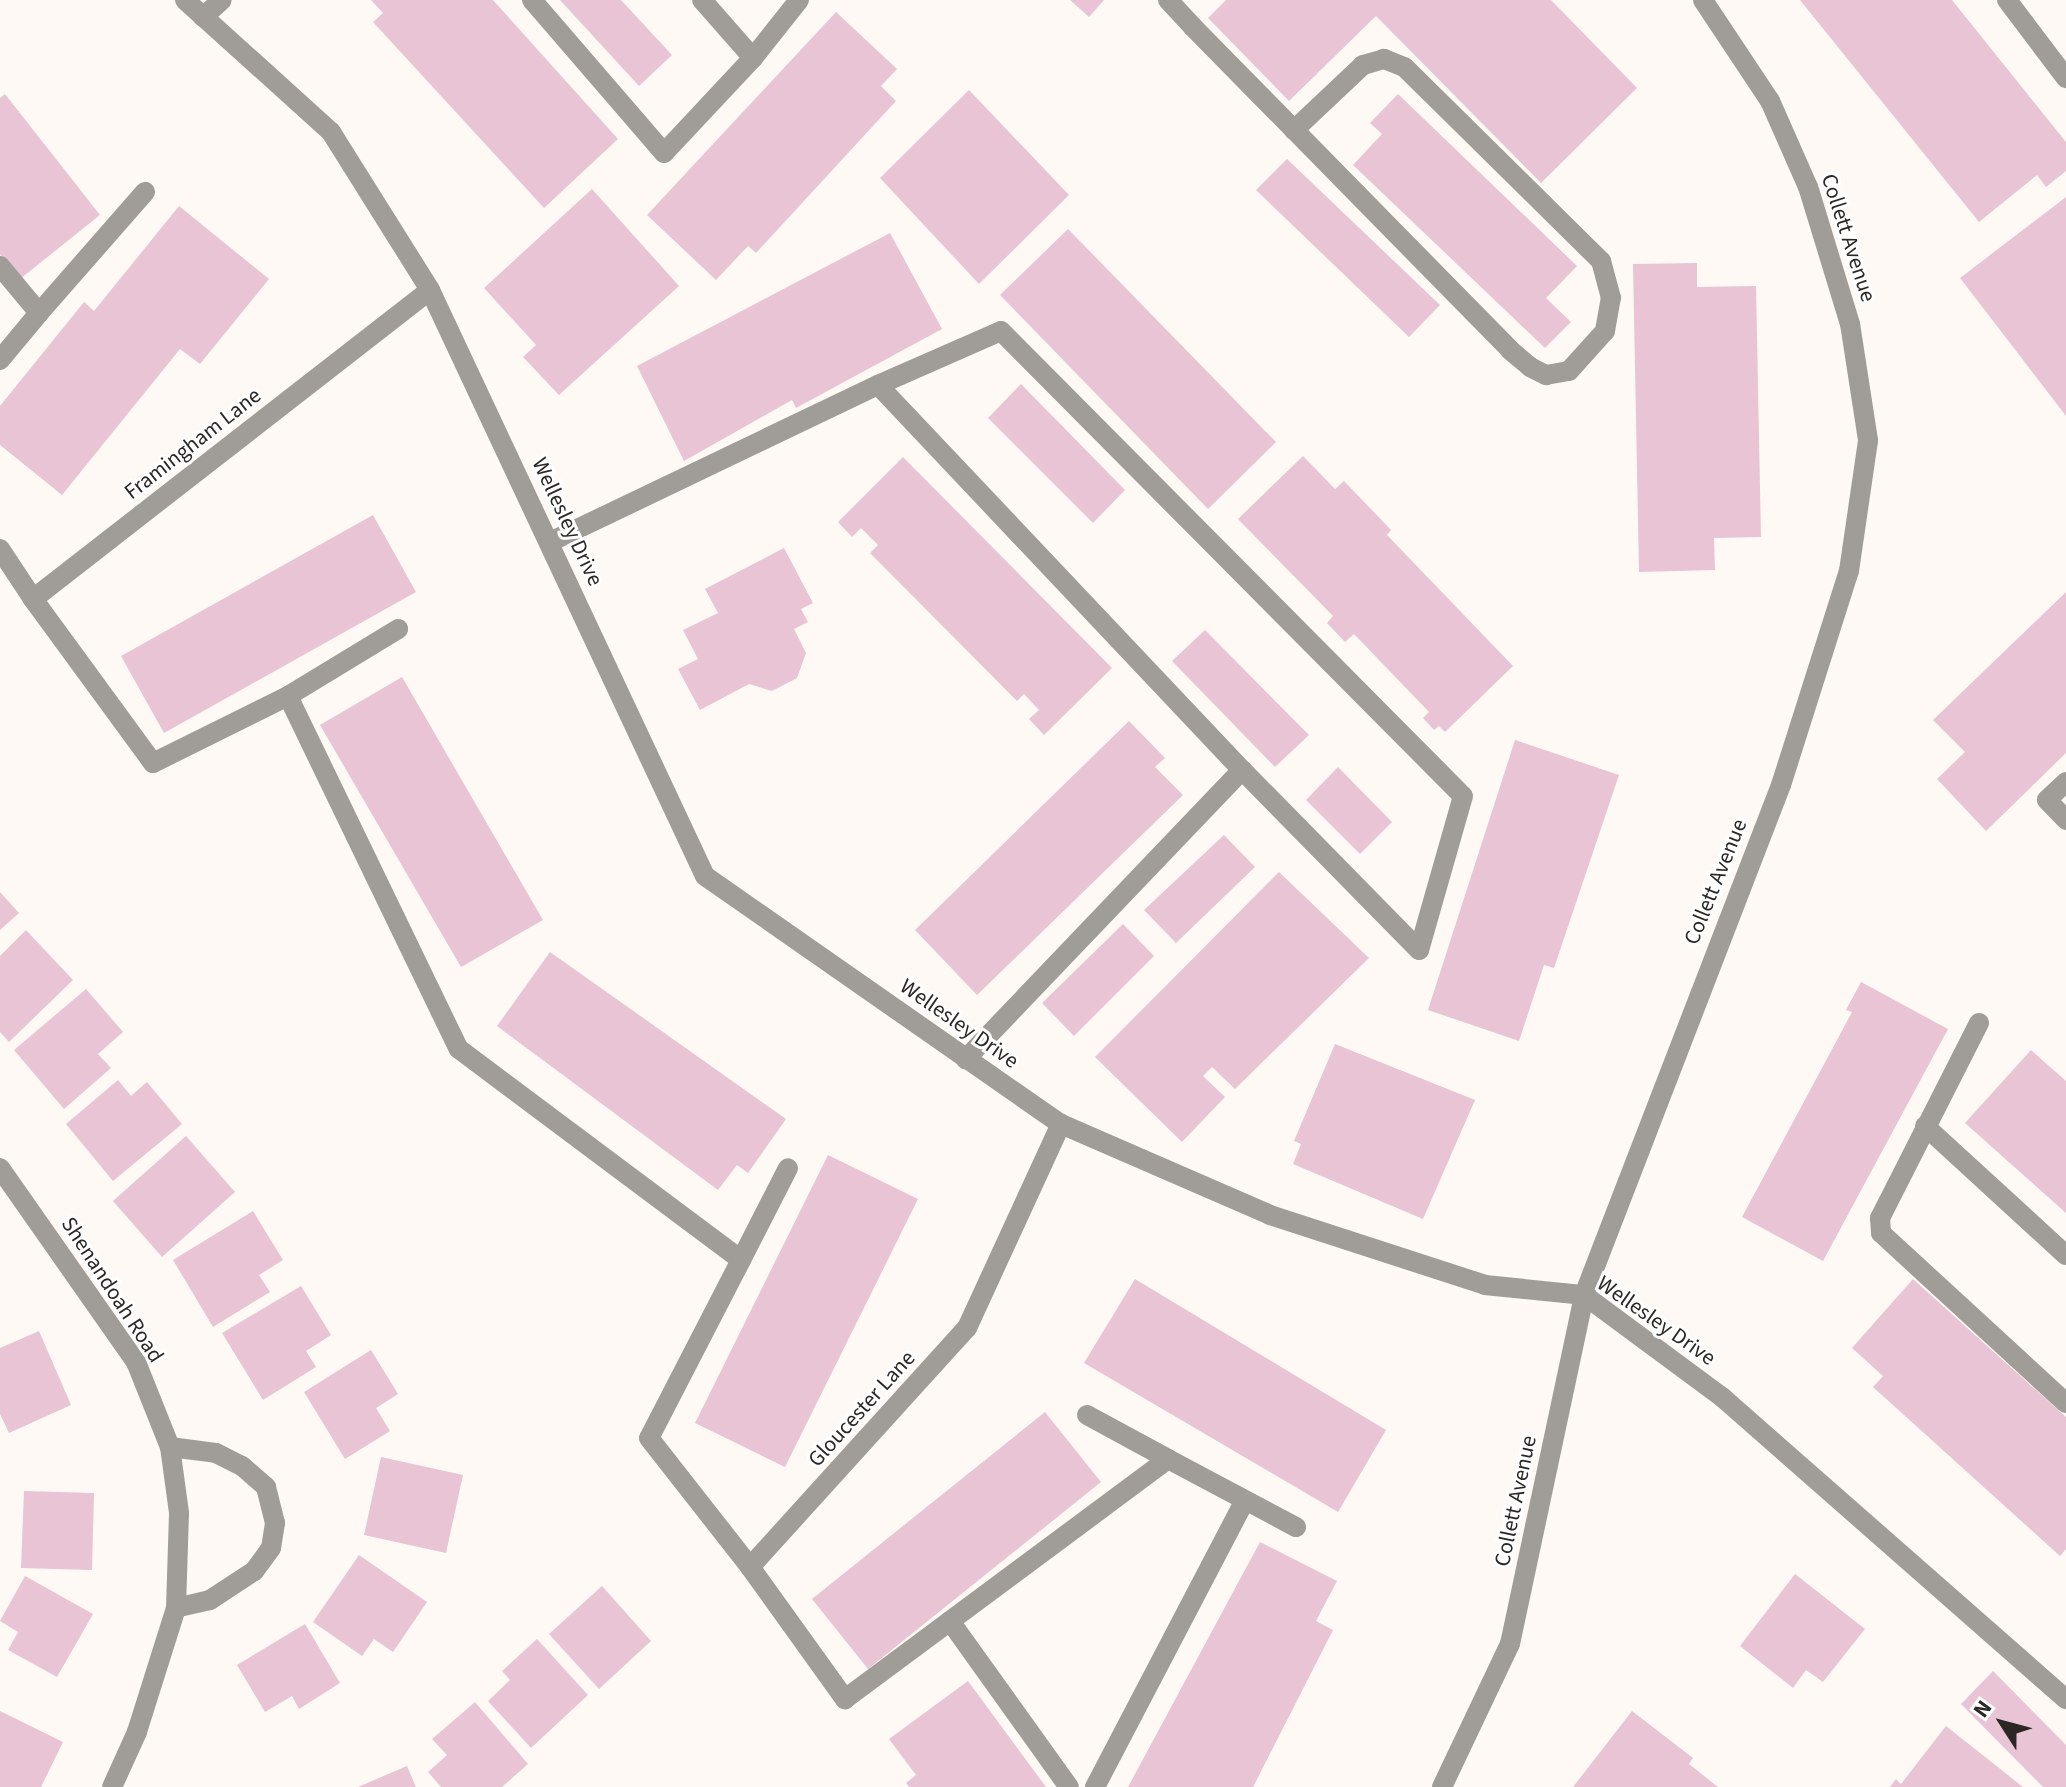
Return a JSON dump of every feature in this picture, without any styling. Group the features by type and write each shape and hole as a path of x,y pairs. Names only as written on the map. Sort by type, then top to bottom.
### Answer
{"street":[{"name":"Wellesley Drive","path":"185,0 331,132 430,290 705,876 1061,1124 1270,1215 1485,1285 1584,1295 1722,1397 2064,1693"},
{"path":"203,17 222,0"},
{"path":"532,0 664,153 753,58 799,0"},
{"path":"702,0 753,58"},
{"path":"1168,0 1294,130 1530,367 1546,375 1569,371 1605,331 1611,298 1601,261 1404,67 1384,59 1363,65 1294,130"},
{"name":"Collett Avenue","path":"1442,1787 1510,1644 1584,1295 1781,785 1849,571 1868,440 1850,324 1808,187 1770,101 1703,0"},
{"path":"2007,0 2066,78"},
{"path":"0,360 145,192"},
{"path":"0,266 39,313"},
{"name":"Framingham Lane","path":"33,599 430,290"},
{"path":"550,542 878,385 1001,331 1463,796 1419,950 1242,770 878,385"},
{"path":"0,549 153,763 288,696 398,629"},
{"path":"288,696 459,1049 741,1260"},
{"path":"966,1059 1242,770"},
{"path":"2066,782 2047,800 2066,820"},
{"path":"1979,1023 1880,1218 1884,1241 2066,1403"},
{"name":"Gloucester Lane","path":"750,1567 967,1328 1061,1124"},
{"path":"1925,1126 2066,1255"},
{"path":"788,1168 649,1438 750,1567 845,1699 1168,1459"},
{"name":"Shenandoah Road","path":"4,1180 136,1362 170,1447 179,1513 176,1608 137,1732 112,1787"},
{"path":"1087,1415 1244,1502 1296,1527"},
{"path":"170,1447 216,1453 255,1475 273,1499 275,1523 271,1548 254,1571 210,1600 176,1608"},
{"path":"1095,1787 1244,1502"},
{"path":"950,1621 1069,1787"}],"building":[{"path":"371,0 493,0 618,139 544,208 373,22 383,13"},
{"path":"560,0 621,0 672,55 639,86"},
{"path":"1070,0 1104,0 1089,17"},
{"path":"1226,0 1551,0 1637,88 1541,183 1376,16 1289,101 1208,18"},
{"path":"1800,0 1952,0 2066,142 2066,171 2046,187 2037,175 1979,222"},
{"path":"836,12 897,69 881,86 896,101 756,253 748,246 716,280 647,215"},
{"path":"969,90 1069,195 979,284 880,178"},
{"path":"5,94 100,215 20,279 0,254 0,98"},
{"path":"1398,94 1577,266 1546,298 1571,322 1545,348 1353,165 1382,134 1370,123"},
{"path":"1287,159 1440,305 1409,337 1256,190"},
{"path":"592,189 679,286 559,395 523,357 536,345 484,288"},
{"path":"2066,197 2066,416 1960,278"},
{"path":"179,206 269,279 200,364 180,349 62,495 0,445 0,406 84,302 94,311"},
{"path":"1068,229 1276,442 1208,509 1000,295"},
{"path":"890,233 942,329 796,408 792,400 684,461 637,366"},
{"path":"1697,263 1697,287 1756,286 1761,537 1714,538 1715,570 1639,572 1633,264"},
{"path":"1021,384 1125,490 1093,523 988,418"},
{"path":"1303,456 1335,489 1344,481 1391,530 1387,535 1513,666 1445,732 1439,726 1434,730 1423,718 1429,712 1354,634 1345,642 1327,623 1333,616 1238,519"},
{"path":"903,457 1112,668 1044,735 1029,719 1039,710 1024,694 1017,701 870,553 878,545 861,528 852,537 838,522"},
{"path":"373,515 416,592 164,733 121,656"},
{"path":"784,548 813,603 801,609 808,622 794,629 806,653 797,678 772,691 749,684 700,710 678,669 698,659 683,630 718,613 705,589"},
{"path":"2066,592 2066,753 1986,831 1937,779 1965,752 1933,720"},
{"path":"1205,630 1309,735 1275,767 1172,661"},
{"path":"402,677 543,920 461,967 320,725"},
{"path":"1129,721 1165,758 1155,767 1183,795 977,995 915,930"},
{"path":"1515,740 1619,775 1554,968 1544,965 1519,1041 1428,1010"},
{"path":"1338,767 1392,822 1360,854 1306,800"},
{"path":"1224,835 1255,867 1176,943 1144,910"},
{"path":"1279,872 1369,958 1235,1089 1212,1067 1203,1076 1225,1097 1182,1142 1095,1057"},
{"path":"0,892 19,913 0,930"},
{"path":"1123,924 1154,956 1074,1036 1042,1003"},
{"path":"26,930 73,980 9,1042 0,1032 0,956"},
{"path":"550,952 786,1119 748,1173 737,1165 718,1190 497,1026"},
{"path":"1861,982 1948,1029 1823,1261 1742,1217 1852,1012 1846,1010"},
{"path":"86,989 123,1032 98,1054 111,1068 64,1109 14,1050"},
{"path":"1335,1044 1475,1100 1423,1219 1293,1164 1301,1144 1294,1141"},
{"path":"2031,1050 2066,1081 2066,1213 1965,1123"},
{"path":"118,1080 131,1096 147,1082 182,1124 113,1181 66,1124"},
{"path":"186,1136 235,1192 162,1257 113,1201"},
{"path":"828,1155 918,1199 785,1467 695,1423"},
{"path":"253,1211 283,1260 259,1275 270,1292 213,1327 173,1260"},
{"path":"1135,1279 1386,1430 1338,1512 1084,1363"},
{"path":"1913,1279 2066,1417 2066,1549 2060,1556 1873,1387 1883,1376 1852,1348"},
{"path":"301,1286 331,1335 306,1351 316,1367 263,1400 222,1333"},
{"path":"39,1331 71,1405 9,1433 0,1414 0,1348"},
{"path":"371,1350 398,1394 376,1408 390,1431 345,1459 304,1392"},
{"path":"1045,1412 1101,1482 868,1669 812,1599"},
{"path":"381,1457 463,1475 446,1553 364,1535"},
{"path":"24,1491 94,1493 92,1570 21,1568"},
{"path":"1260,1542 1337,1581 1316,1621 1333,1630 1253,1787 1128,1787"},
{"path":"359,1555 427,1602 393,1652 374,1639 362,1656 313,1622"},
{"path":"1795,1574 1865,1629 1823,1682 1806,1670 1793,1688 1740,1646"},
{"path":"25,1576 93,1614 57,1677 8,1650 18,1632 0,1621"},
{"path":"602,1586 651,1641 599,1689 549,1634"},
{"path":"305,1624 340,1683 299,1709 292,1696 265,1712 237,1665"},
{"path":"537,1639 588,1695 531,1748 488,1701 510,1680 502,1671"},
{"path":"1993,1671 2066,1745 2066,1787 2043,1787 1961,1704"},
{"path":"968,1681 1046,1787 909,1787 906,1783 916,1775 889,1739"},
{"path":"475,1702 528,1764 502,1787 441,1787 428,1772 447,1755 432,1739"},
{"path":"0,1711 63,1742 41,1787 0,1787"},
{"path":"1632,1711 1693,1758 1689,1764 1718,1787 1573,1787"},
{"path":"1946,1726 2023,1787 1890,1787 1896,1779 1901,1784"},
{"path":"407,1766 416,1787 358,1787"}]}
